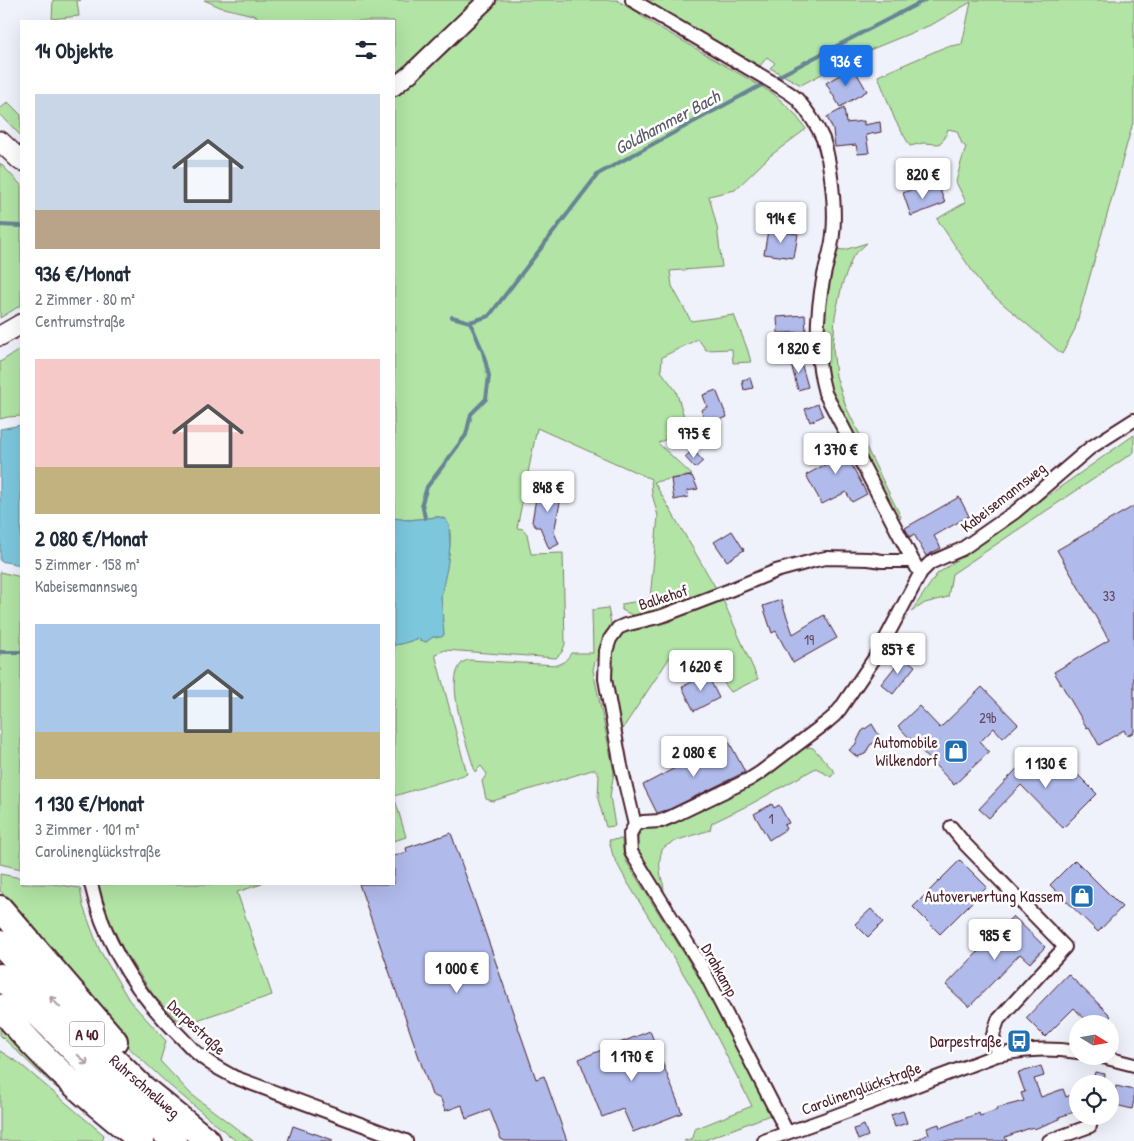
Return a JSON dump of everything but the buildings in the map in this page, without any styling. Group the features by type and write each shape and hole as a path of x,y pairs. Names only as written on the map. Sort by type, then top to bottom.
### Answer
{"highway":[{"path":"0,908 131,1059 154,1082 181,1118"},
{"name":"Ruhrschnellweg","path":"0,944 62,1009 135,1080 208,1141"},
{"name":"Ruhrschnellweg","path":"0,976 101,1078 174,1141"},
{"path":"0,1007 9,1023 71,1082 142,1141"}],"main road":[{"path":"0,140 20,160"},
{"path":"0,336 20,325"}],"street":[{"path":"395,86 488,0"},
{"path":"632,0 777,85 797,99 815,123 823,140 833,195 833,234 824,275 818,320 820,377 825,393 913,561 921,572"},
{"name":"Kabeisemannsweg","path":"635,825 643,822 661,821 673,816 761,772 834,716 878,653 921,572 930,563 962,549 1015,512 1090,448 1134,420"},
{"name":"Balkehof","path":"635,825 621,766 605,679 606,651 610,639 618,628 662,616 776,571 816,560 826,558 913,561"},
{"name":"Drahkamp","path":"635,825 630,834 632,852 702,967 787,1132"},
{"path":"951,827 1065,947 998,1020 993,1035 997,1055"},
{"name":"Darpestraße","path":"91,885 98,911 119,960 127,973 154,1010 204,1059 220,1070 241,1080 406,1141"},
{"name":"Carolinenglückstraße","path":"764,1141 997,1055 1027,1049 1069,1051"},
{"path":"1119,1061 1134,1065"},
{"path":"1049,1141 1090,1126"}],"green space":[{"path":"53,0 81,0 77,1 79,16 52,19"},
{"path":"204,0 479,0 395,78 395,20 258,20 257,16 220,7"},
{"path":"498,0 617,0 652,23 774,94 794,113 806,129 770,156 735,190 709,196 717,227 722,267 670,271 672,286 691,321 734,315 751,362 733,363 732,349 706,350 698,339 662,357 661,371 676,391 688,429 658,443 692,475 654,482 717,590 636,617 622,610 622,604 650,599 658,516 652,494 651,479 537,428 517,528 523,529 527,534 531,554 563,553 565,644 562,652 556,658 445,650 435,654 467,774 395,796 395,645 417,639 426,642 433,637 444,635 441,616 441,596 449,553 450,529 446,521 440,517 411,520 395,518 395,97 458,42"},
{"path":"643,0 1134,0 1134,119 1075,329 1062,354 983,287 937,219 966,202 956,182 966,147 962,144 957,131 948,129 945,138 939,144 923,143 910,146 895,120 878,76 945,47 962,44 971,2 933,24 860,54 801,85 770,68 775,63 767,57 760,66"},
{"path":"8,102 20,114 20,135 0,114 0,109"},
{"path":"0,163 20,184 20,306 0,318"},
{"path":"867,243 853,256 842,285 835,316 833,348 836,376 846,407 901,517 896,520 839,410 827,382 822,352 825,293 836,249 844,250"},
{"path":"20,350 20,416 0,419 0,362"},
{"path":"1134,435 1134,452 952,574 948,597 925,603 911,612 937,574"},
{"path":"0,572 20,577 20,869 0,864"},
{"path":"722,598 758,679 731,692 706,660 674,651 621,731 616,725 611,692 613,652 618,638 622,633 664,622"},
{"path":"608,608 611,623 601,658 595,661 593,670 614,772 610,796 615,826 606,827 598,799 599,775 595,769 493,801 486,799 482,781 487,774 481,766 475,772 463,733 456,700 455,685 457,672 462,663 469,660 557,665 564,662 571,653 593,653 592,610"},
{"path":"813,748 835,772 831,777 816,768 712,823 710,830 676,841 665,847 662,850 660,862 664,889 663,897 638,854 636,843 641,830 674,822 756,782 803,749"},
{"path":"395,799 406,837 395,841"},
{"path":"622,839 626,861 711,997 770,1115 702,1141 684,1141 693,1138 695,1129 752,1106 692,988 613,856 609,840"},
{"path":"0,874 20,878 20,885 60,885 80,888 83,906 99,949 129,1000 166,1041 160,1061 191,1094 253,1141 236,1141 168,1084 115,1035 62,971 9,899 0,891"},
{"path":"99,885 259,885 237,892 272,995 182,1025 154,996 124,951 111,923"},
{"path":"0,1029 96,1119 86,1113 43,1076 0,1035"},
{"path":"0,1051 19,1063 104,1135 102,1141 0,1141"}],"water":[{"path":"20,425 20,565 0,561 0,429"},
{"path":"439,517 445,519 449,525 450,546 441,596 444,634 442,637 433,637 426,642 417,639 395,645 395,518 408,520"}],"waterway":[{"name":"Goldhammer Bach","path":"452,317 470,322 489,316 598,174 754,89 925,0"},
{"name":"Goldhammer Bach","path":"0,225 20,226"},
{"name":"Goldhammer Bach","path":"425,518 422,503 427,487 466,435 471,414 486,399 489,376 483,352 470,322"},
{"name":"Goldhammer Bach","path":"0,652 20,652"}],"place":[{"name":"Automobile Wilkendorf","path":"956,751"},
{"name":"Autoverwertung Kassem","path":"1082,896"},
{"name":"Darpestraße","path":"1019,1041"}]}
